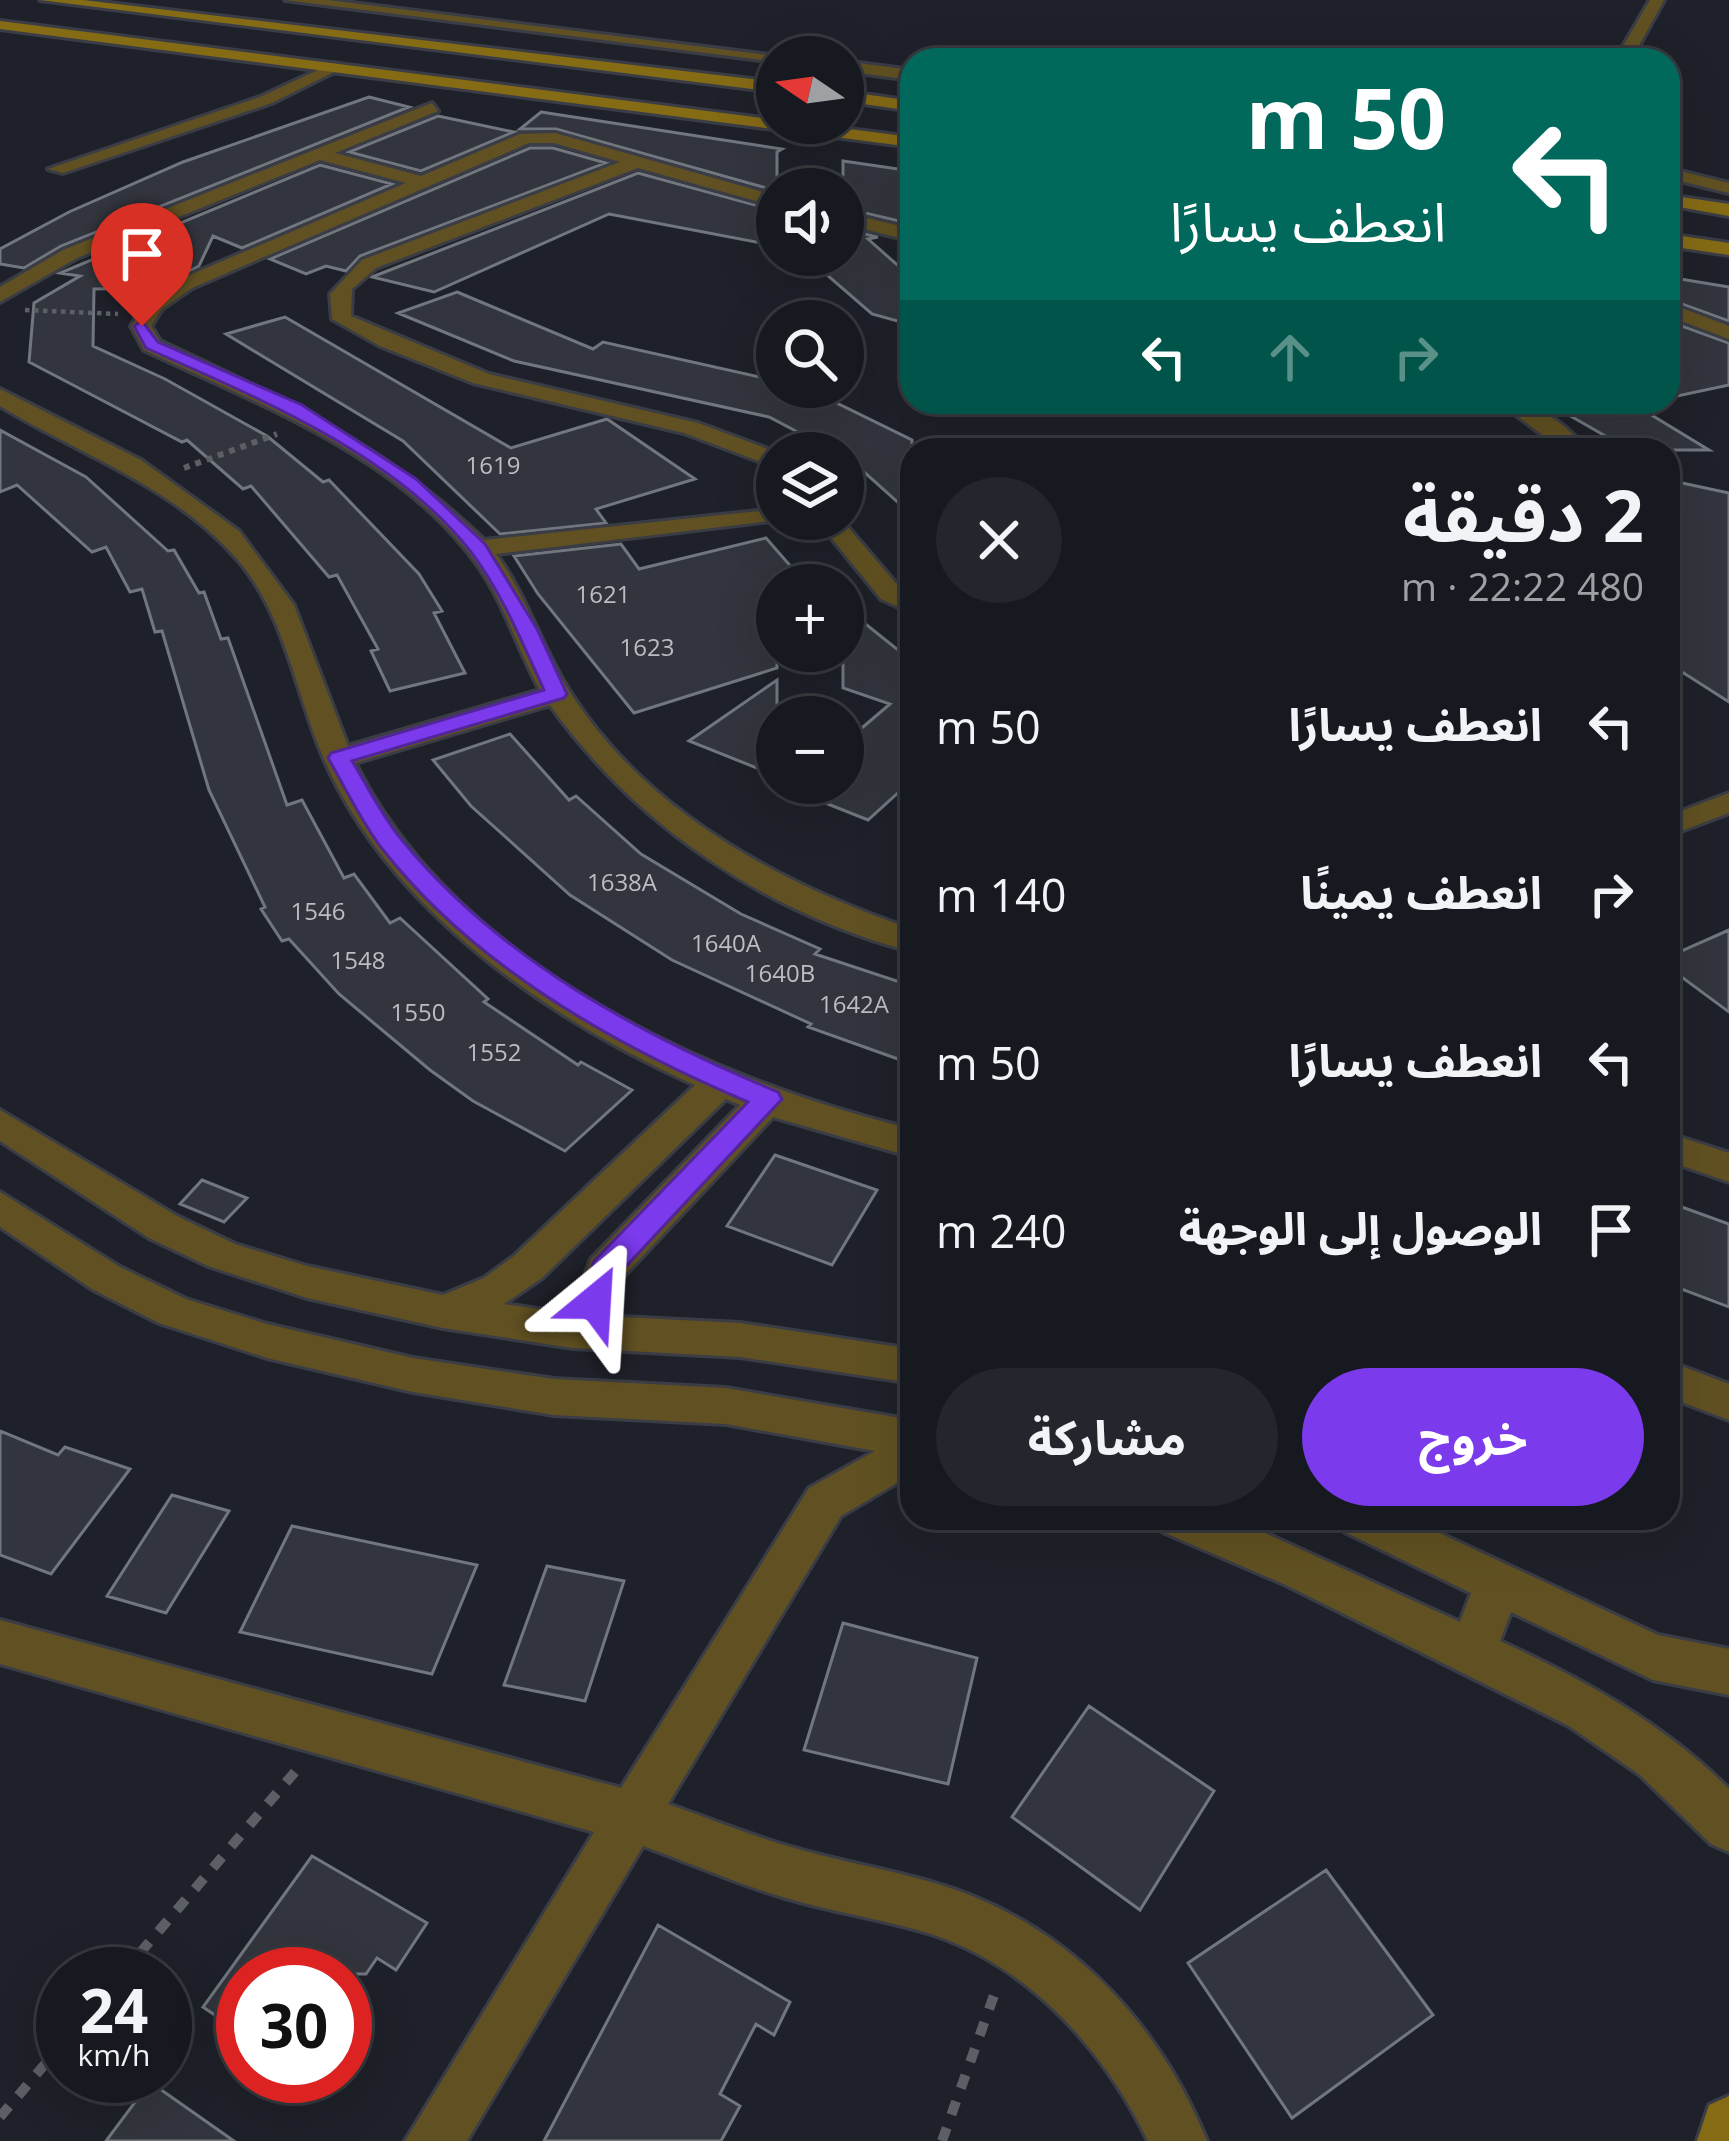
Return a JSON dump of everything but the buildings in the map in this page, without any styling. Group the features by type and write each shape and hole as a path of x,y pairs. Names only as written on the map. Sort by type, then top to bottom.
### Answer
{"main road":[{"path":"47,0 756,82"},
{"path":"146,0 756,80"},
{"path":"167,13 211,7"},
{"path":"0,18 78,20 756,102"},
{"path":"0,18 900,140"},
{"path":"689,94 713,89 716,84 709,79"},
{"path":"864,86 900,90"},
{"path":"753,102 744,99 744,92 756,89"},
{"path":"864,99 900,104"},
{"path":"864,118 900,123"},
{"path":"1680,202 1729,210"},
{"path":"1680,218 1729,226"},
{"path":"1680,242 1729,249"},
{"path":"1680,260 1729,267"},
{"path":"1726,2141 1729,2125"}],"street":[{"path":"292,0 756,55"},
{"path":"1630,48 1657,0"},
{"path":"56,170 266,100 338,66"},
{"path":"864,69 900,73"},
{"path":"0,296 70,254 432,108"},
{"path":"756,196 555,138 526,138 185,284 147,315 142,326 152,345 315,420 409,483 478,548 556,694 609,763 706,843 830,910 900,936"},
{"path":"319,154 422,182"},
{"path":"637,162 369,264 339,291 336,305 341,319 406,352 507,386 756,451"},
{"path":"1680,175 1729,188"},
{"path":"864,223 900,232"},
{"path":"1680,314 1729,333"},
{"path":"0,397 154,479 229,538 267,581 311,672 339,758 388,840 440,898 506,956 646,1045 722,1081 820,1119 900,1140"},
{"path":"1529,414 1564,438"},
{"path":"478,548 756,518"},
{"path":"846,540 890,593 900,598"},
{"path":"339,758 556,694"},
{"path":"1680,822 1729,802"},
{"path":"443,1312 498,1289 528,1267 722,1081"},
{"path":"607,1334 595,1302 604,1270 768,1099"},
{"path":"0,1123 163,1227 222,1255 307,1282 443,1312 607,1334 740,1340 900,1364"},
{"path":"1680,1151 1729,1168"},
{"path":"0,1207 122,1286 172,1310 267,1341 413,1375 554,1397 726,1406 900,1437"},
{"path":"1680,1383 1729,1402"},
{"path":"434,2141 636,1818 825,1502 900,1458"},
{"path":"1211,1530 1570,1696 1629,1731 1684,1777 1729,1826"},
{"path":"1386,1530 1653,1658 1729,1672"},
{"path":"1472,1652 1498,1583"},
{"path":"0,1642 636,1818 795,1875 935,1909 1013,1942 1098,2012 1153,2089 1178,2141"}],"path":[{"path":"21,310 147,315"},
{"path":"154,479 315,420"},
{"path":"145,1947 328,1733"},
{"path":"942,2141 1013,1942"},
{"path":"0,2116 36,2074"}],"route":[{"path":"142,326 143,336 152,345 296,408 409,483 478,548 526,629 556,694 339,758 388,840 440,898 506,956 666,1056 768,1099 604,1270 595,1302"}]}
